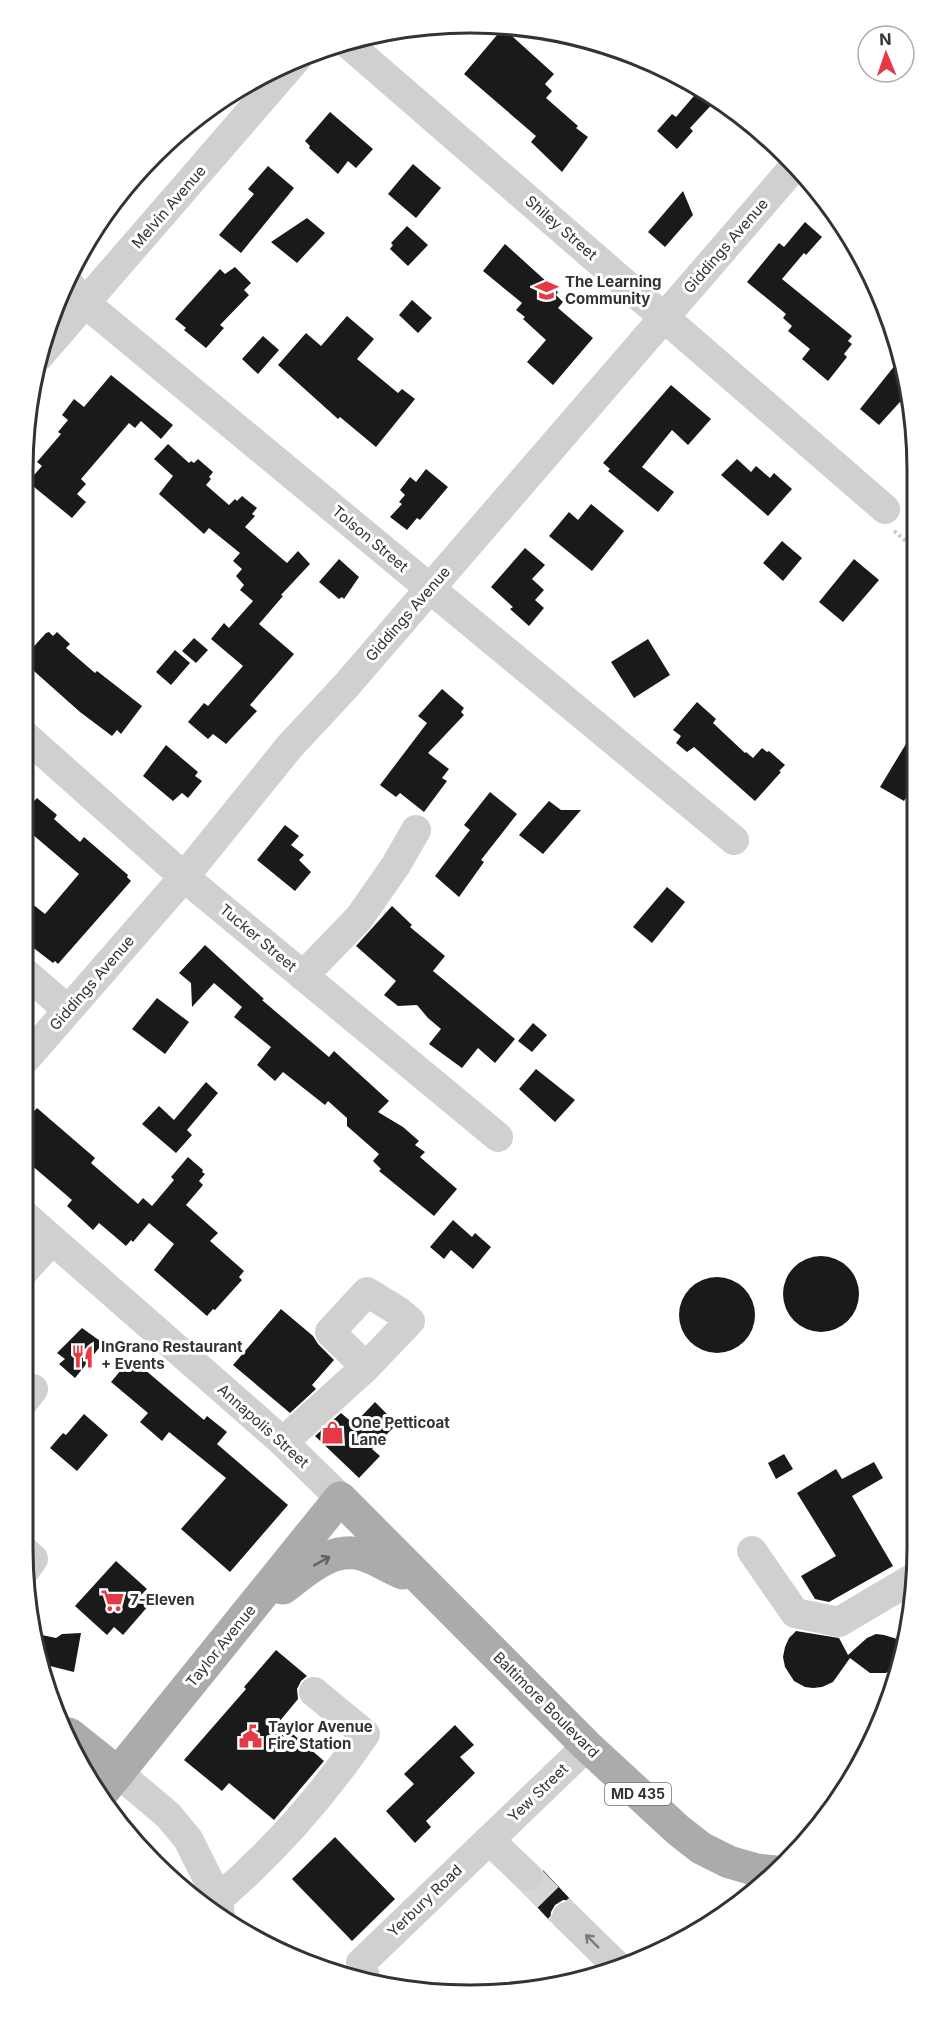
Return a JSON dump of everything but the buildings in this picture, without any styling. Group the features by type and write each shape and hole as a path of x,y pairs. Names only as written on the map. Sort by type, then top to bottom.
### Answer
{"main road":[{"name":"Baltimore Boulevard","path":"340,1498 587,1746 678,1830 701,1848 729,1862 765,1871"},
{"name":"Taylor Avenue","path":"109,1783 340,1498"},
{"path":"241,1620 316,1563 332,1555 350,1552 364,1555 419,1579"},
{"path":"85,1754 109,1783"}],"street":[{"name":"Shiley Street","path":"354,49 885,509"},
{"name":"Melvin Avenue","path":"60,321 76,292 279,77"},
{"name":"Giddings Avenue","path":"33,1050 184,877 290,746 345,687 790,172"},
{"name":"Tolson Street","path":"76,292 734,840"},
{"name":"Tucker Street","path":"33,744 184,877 498,1137"},
{"path":"303,976 359,918 396,865 416,830"},
{"path":"33,980 68,1010"},
{"name":"Annapolis Street","path":"33,1224 283,1442 340,1498"},
{"path":"33,1260 52,1240"},
{"path":"283,1442 366,1368"},
{"path":"752,1551 795,1613 839,1622 905,1582"},
{"path":"220,1906 345,1764 365,1734 314,1692"},
{"name":"Yew Street","path":"489,1840 587,1746"},
{"path":"109,1783 168,1815 188,1839 217,1904"},
{"path":"489,1840 527,1876"},
{"name":"Yerbury Road","path":"364,1972 489,1840"},
{"path":"567,1917 612,1961"}],"tunnel":[{"path":"527,1876 567,1917"}],"place":[{"name":"The Learning Community","path":"547,291"},
{"name":"InGrano Restaurant + Events","path":"83,1356"},
{"name":"One Petticoat Lane","path":"333,1432"},
{"name":"7-Eleven","path":"112,1600"},
{"name":"Taylor Avenue Fire Station","path":"250,1736"}]}
